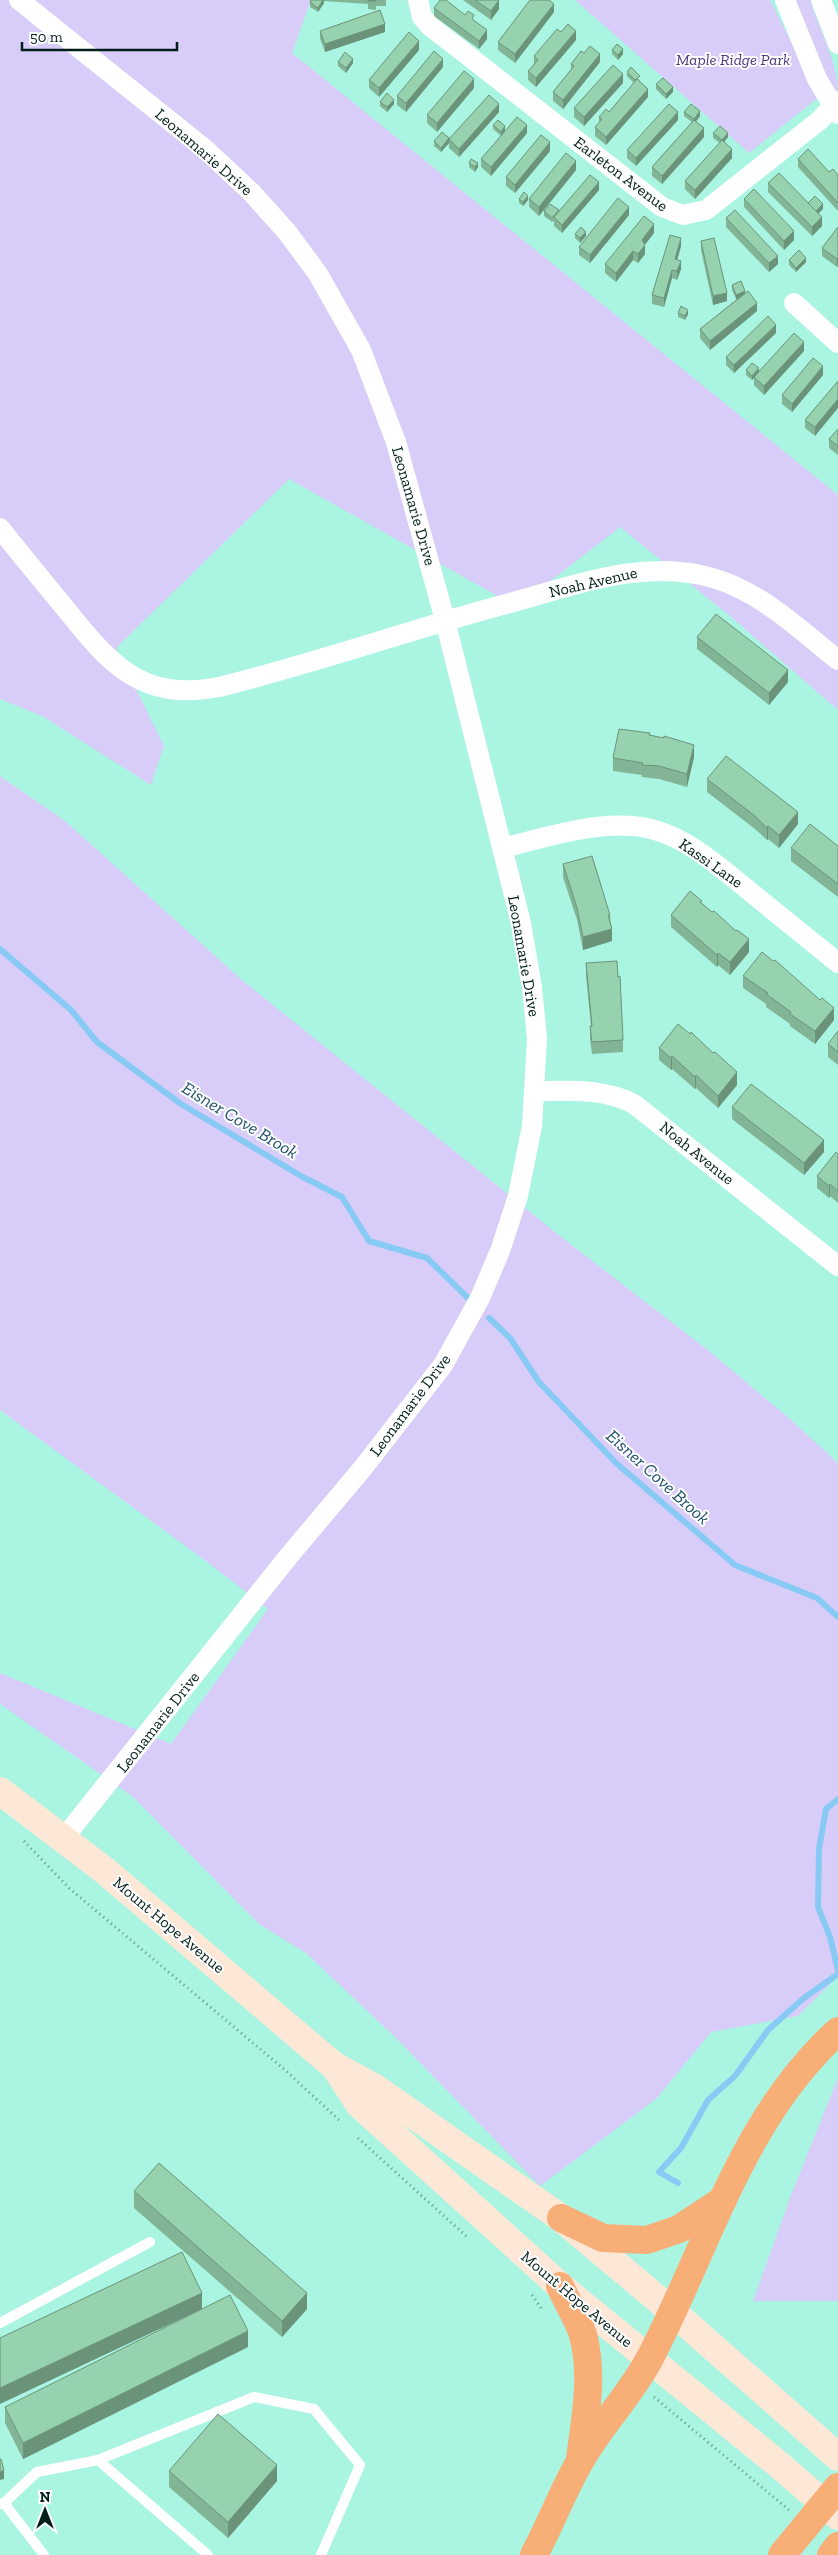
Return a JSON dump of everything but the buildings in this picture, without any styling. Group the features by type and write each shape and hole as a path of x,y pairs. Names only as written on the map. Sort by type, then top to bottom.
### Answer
{"highway":[{"path":"534,2555 579,2462 636,2382 649,2359 673,2312 757,2130 794,2075 838,2031"},
{"path":"561,2218 604,2238 647,2240 679,2229 724,2200"},
{"path":"560,2286 582,2334 588,2366 588,2394 579,2462"},
{"path":"782,2555 838,2487"},
{"path":"831,2555 838,2546"}],"street":[{"name":"Leonamarie Drive","path":"19,0 204,148 237,177 287,232 318,274 351,330 377,390 407,478 445,620 524,940 532,987 537,1039 535,1090 523,1173 500,1251 480,1298 443,1364 368,1462 288,1557 63,1839"},
{"name":"Earleton Avenue","path":"418,0 422,17 430,26 662,207 673,213 696,214 716,204 836,107"},
{"path":"785,0 817,79 836,107"},
{"path":"821,0 838,44"},
{"path":"794,303 838,343"},
{"path":"0,528 104,655 134,677 166,690 203,690 226,685 445,620"},
{"name":"Noah Avenue","path":"445,620 610,576 642,570 672,570 712,577 753,595 838,660"},
{"name":"Kassi Lane","path":"502,848 573,831 600,827 632,826 662,832 682,841 710,860 838,963"},
{"name":"Noah Avenue","path":"535,1090 596,1092 617,1097 634,1104 838,1266"},
{"name":"Mount Hope Avenue","path":"0,1791 104,1870 333,2065 375,2088 561,2218 673,2312 838,2457"},
{"name":"Mount Hope Avenue","path":"333,2065 359,2104 560,2286 778,2464 838,2516"}],"lane":[{"path":"0,2323 150,2242"},
{"path":"44,2555 2,2504 37,2472 98,2460 254,2397 314,2409 360,2465 321,2555"},
{"path":"98,2460 208,2555"}],"path":[{"path":"18,1835 69,1888 285,2070 341,2122"},
{"path":"354,2134 421,2198 469,2238"},
{"path":"530,2293 544,2312"},
{"path":"636,2382 760,2486"}],"green space":[{"path":"0,0 311,0 292,53 838,495 838,710 731,617 620,527 517,607 289,479 116,648 164,746 151,785 42,716 0,699"},
{"name":"Maple Ridge Park","path":"575,0 770,0 819,97 749,153"},
{"path":"791,0 810,0 832,57 838,93 832,94"},
{"path":"0,776 65,821 243,981 565,1240 709,1351 790,1419 838,1463 838,1976 798,2016 711,2032 657,2098 540,2186 397,2039 306,1953 259,1924 132,1796 0,1704 0,1673 171,1744 268,1609 206,1561 0,1410"},
{"path":"838,2078 838,2301 753,2301 790,2198"}],"waterway":[{"name":"Eisner Cove Brook","path":"0,949 71,1010 97,1042 181,1104 301,1176 342,1197 369,1241 427,1258 468,1298"},
{"name":"Eisner Cove Brook","path":"489,1318 510,1338 539,1382 616,1463 735,1565 817,1598 838,1617"},
{"name":"Eisner Cove Brook","path":"838,1799 826,1809 819,1849 818,1907 830,1937 838,1970"},
{"name":"Eisner Cove Brook","path":"678,2183 659,2172 681,2148 708,2100 735,2076 768,2030 804,1998 838,1974"}]}
